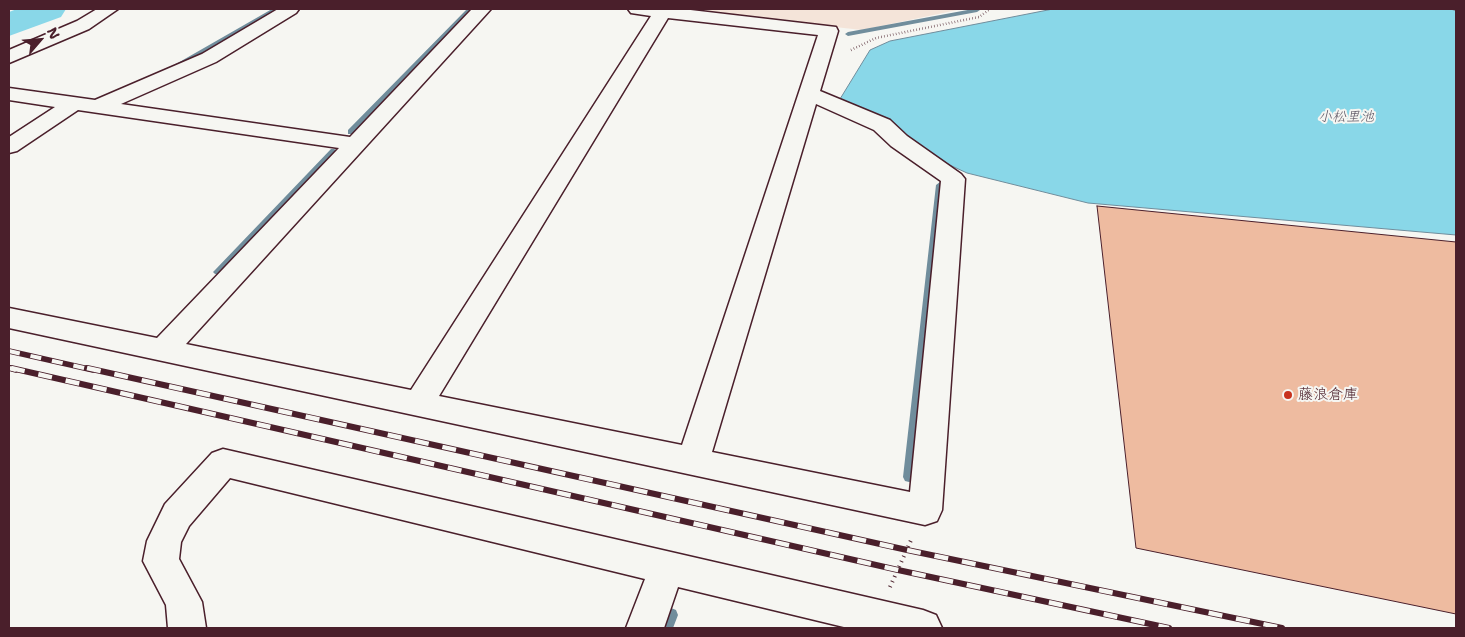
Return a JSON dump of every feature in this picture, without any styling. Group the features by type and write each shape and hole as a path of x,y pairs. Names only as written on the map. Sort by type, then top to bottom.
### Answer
{"street":[{"path":"9,57 83,25 109,9"},
{"path":"9,146 85,106 209,58 290,9"},
{"path":"163,350 482,9"},
{"path":"637,9 829,31 817,97 693,461"},
{"path":"418,404 663,12"},
{"path":"9,94 354,144"},
{"path":"9,318 925,510 953,179 899,141 882,125 817,97"},
{"path":"187,628 184,602 161,561 164,541 177,516 224,463 667,568 875,623 923,628"},
{"path":"645,628 667,568"}],"path":[{"path":"817,97 852,48 876,38 979,17 990,9"},
{"path":"875,623 925,510"}],"shaded area":[{"path":"672,9 962,9 862,30"}],"water":[{"name":"小松里池","path":"1053,9 1451,9 1456,11 1456,235 1088,203 967,173 941,161 895,126 840,99 870,50 890,41"}],"building":[{"name":"藤浪倉庫","path":"1097,206 1456,242 1456,614 1136,548"}],"waterway":[{"path":"9,25 48,9"},
{"path":"180,64 276,9"},
{"path":"351,132 470,9"},
{"path":"848,34 977,10"},
{"path":"218,272 334,151"},
{"path":"909,477 940,185"},
{"path":"666,628 671,615"}],"railway":[{"path":"9,351 93,370"},
{"path":"9,368 16,370"},
{"path":"11,368 898,570 1169,628"},
{"path":"87,368 907,550 1282,628"}],"place":[{"name":"藤浪倉庫","path":"1288,395"}]}
